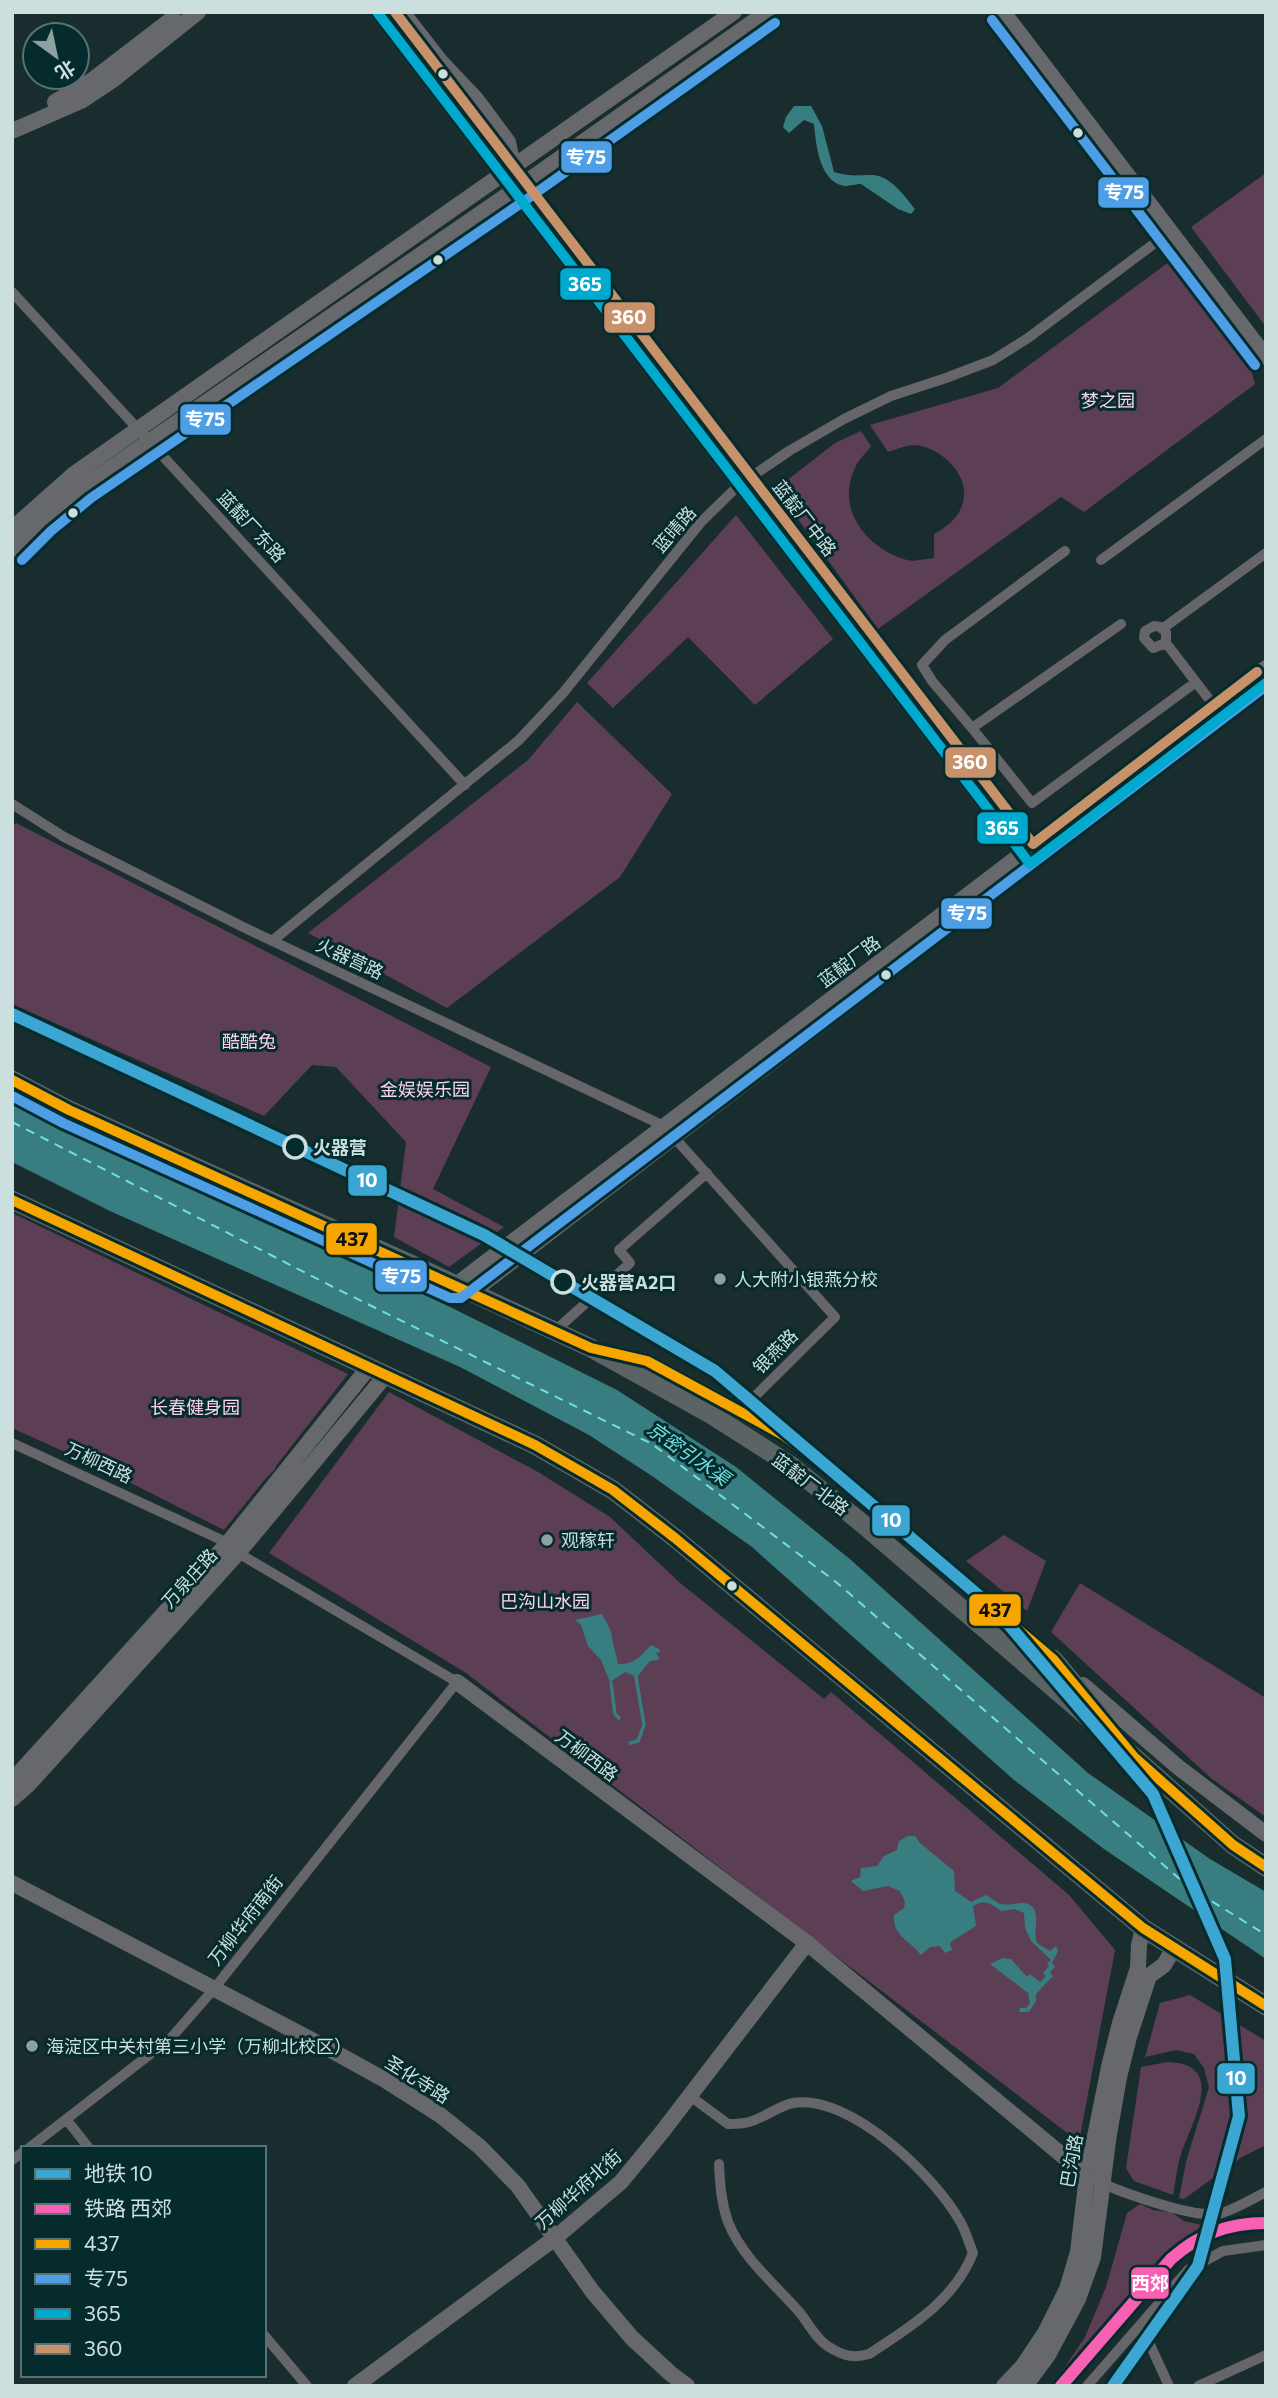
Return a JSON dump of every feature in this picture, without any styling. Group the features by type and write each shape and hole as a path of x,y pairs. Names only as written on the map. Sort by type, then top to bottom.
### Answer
{"highway":[{"name":"蓝靛厂北路","path":"12,1080 69,1110 555,1331 712,1415 790,1465 864,1525 1233,1845 1266,1867"},
{"path":"12,1200 535,1445 613,1490 675,1538 1143,1928 1264,2006"},
{"path":"1053,1659 1134,1757"},
{"path":"1233,1845 1266,1861"}],"street":[{"path":"12,120 60,100 91,81 181,12"},
{"path":"12,131 81,100 114,79 198,12"},
{"name":"蓝靛厂中路","path":"377,12 519,187 1031,855"},
{"name":"蓝靛厂中路","path":"402,12 509,142 507,172"},
{"path":"12,528 74,474 734,12"},
{"path":"12,550 83,487 519,187 767,12"},
{"path":"1003,12 1266,357"},
{"name":"蓝晴路","path":"272,941 519,740 563,693 701,522 744,481 844,419 891,396 993,360 1028,338 1171,231"},
{"name":"蓝靛厂东路","path":"12,292 465,785"},
{"path":"1101,560 1266,439"},
{"path":"1065,551 946,640 922,665 932,681 1032,803 1196,682"},
{"path":"1163,629 1266,553"},
{"path":"972,728 1121,624"},
{"path":"1166,643 1153,648 1144,638 1145,631 1154,626 1166,632 1166,643 1221,710"},
{"name":"蓝靛厂路","path":"464,1289 1221,710 1266,668"},
{"path":"910,697 932,681"},
{"name":"蓝靛厂路","path":"1221,710 1266,683"},
{"name":"火器营路","path":"12,804 64,837 272,941 670,1132"},
{"path":"555,1331 630,1263 619,1250 707,1174 670,1132"},
{"name":"银燕路","path":"707,1174 835,1317 740,1411"},
{"name":"蓝靛厂北路","path":"591,1349 647,1361 783,1436 843,1481 1178,1767 1266,1834"},
{"name":"万泉庄路","path":"12,1799 29,1784 233,1548 377,1371"},
{"name":"万柳西路","path":"12,1443 233,1548 457,1682 807,1943 1087,2176"},
{"name":"万泉庄路","path":"12,1781 233,1548"},
{"name":"万柳华府南街","path":"32,2146 171,2038 213,1990 457,1682"},
{"name":"圣化寺路","path":"12,1883 338,2054 440,2115 480,2147 518,2186 592,2291 632,2338 687,2386"},
{"name":"巴沟路","path":"1004,2386 1023,2366 1045,2333 1067,2290 1078,2252 1087,2176 1109,2067 1138,1968 1143,1928"},
{"name":"万柳华府北街","path":"355,2386 555,2238 621,2182 807,1943"},
{"name":"巴沟路","path":"1025,2386 1048,2355 1077,2299 1093,2257 1115,2100 1129,2036 1149,1976 1164,1965 1174,1948"},
{"path":"690,2096 728,2124 750,2122 793,2103 828,2107 858,2120 906,2155 933,2183 961,2223 973,2253 965,2272 932,2310 869,2354 858,2358 845,2356 826,2345 750,2260 729,2224 720,2196 719,2164"},
{"path":"66,2119 87,2146"},
{"path":"1087,2176 1103,2185 1190,2213 1219,2214 1266,2192"},
{"path":"1087,2386 1188,2270 1223,2251 1266,2245"},
{"path":"1141,2325 1169,2386"},
{"path":"266,2338 307,2386"},
{"path":"1198,2386 1266,2356"}],"green space":[{"path":"1266,173 1266,327 1191,227"},
{"name":"梦之园","path":"1173,259 1250,366 1255,384 1084,512 1061,497 878,629 776,489 835,443 861,431 871,446 856,465 850,483 849,498 858,525 879,547 892,555 910,561 934,558 934,534 952,521 963,502 964,492 958,473 943,457 925,447 912,445 888,452 870,425 998,388"},
{"path":"736,515 833,639 755,705 688,637 613,708 587,683"},
{"path":"577,702 672,794 620,877 447,1008 308,933 528,760"},
{"path":"16,823 491,1067 433,1189 504,1227 449,1267 394,1237 406,1142 336,1067 312,1065 264,1116 12,1004 12,826"},
{"name":"长春健身园","path":"12,1213 348,1374 224,1530 113,1474 12,1428"},
{"name":"巴沟山水园","path":"389,1392 538,1472 610,1517 679,1582 824,1699 831,1692 1069,1895 1115,1950 1079,2142 466,1673 269,1553"},
{"path":"1004,1535 1046,1561 1027,1611 966,1561"},
{"path":"1080,1583 1266,1698 1266,1817 1212,1779 1051,1632"},
{"path":"1190,1995 1266,2041 1266,2145 1242,2157 1184,2199 1179,2198 1186,2162 1209,2087 1204,2068 1194,2054 1176,2050 1145,2057 1160,2003"},
{"path":"1167,2062 1185,2065 1196,2072 1201,2082 1198,2109 1180,2156 1173,2195 1134,2181 1126,2168 1141,2067"},
{"path":"1140,2204 1153,2210 1171,2212 1184,2221 1202,2225 1153,2271 1055,2382 1085,2337 1106,2287 1127,2213"}],"water":[{"path":"794,106 811,106 822,126 834,172 873,175 886,179 915,209 911,214 898,209 861,184 844,186 829,177 820,161 814,124 804,120 789,133 783,127"},
{"name":"京密引水渠","path":"12,1102 49,1123 434,1299 617,1390 736,1467 851,1560 1088,1773 1210,1859 1266,1892 1266,1959 1104,1849 1014,1780 752,1547 652,1476 589,1435 460,1367 110,1211 12,1162"},
{"path":"602,1614 610,1629 618,1664 633,1661 651,1645 659,1649 660,1652 656,1653 658,1660 650,1661 637,1677 625,1672 610,1682 601,1660 588,1646 581,1625 575,1620"},
{"path":"915,1836 954,1871 955,1891 971,1902 986,1895 1001,1904 1023,1903 1034,1909 1037,1943 1050,1951 1056,1946 1058,1951 1052,1963 1055,1967 1050,1972 1053,1976 1036,1994 1036,2001 1029,2012 1019,2012 1020,2008 1026,2008 1030,2003 1028,1993 990,1964 1003,1958 1011,1959 1027,1977 1030,1974 1040,1982 1046,1976 1043,1973 1051,1960 1031,1941 1025,1928 1024,1913 1015,1909 1001,1911 987,1903 977,1904 973,1906 976,1926 952,1941 952,1950 945,1953 940,1946 930,1947 921,1955 903,1938 894,1922 894,1915 904,1908 905,1902 900,1891 888,1886 863,1891 851,1881 860,1877 861,1868 877,1866 884,1856 897,1850 899,1841"}],"waterway":[{"path":"630,1743 638,1741 644,1725 636,1677"},
{"path":"611,1683 615,1714 619,1718"}],"ferry route":[{"path":"12,1122 335,1288 652,1444 836,1582 1189,1887 1266,1935"}],"metro line":[{"name":"10","path":"12,1014 484,1235 715,1371 998,1612 1153,1794 1225,1959 1239,2116 1198,2266 1113,2386"}],"rail line":[{"name":"西郊","path":"1061,2386 1171,2259 1182,2250 1203,2237 1227,2228 1266,2223"}],"transit line":[{"name":"365","path":"377,12 1030,864 1266,683"},
{"name":"360","path":"395,12 1033,844 1257,672"},
{"name":"专75","path":"992,20 1255,365"},
{"name":"专75","path":"22,560 51,531 91,498 533,195 775,23"},
{"name":"专75","path":"12,1096 63,1123 450,1298 461,1298 1266,686"},
{"name":"437","path":"12,1080 69,1110 591,1348 647,1361 783,1435 843,1481 1053,1659 1134,1757 1233,1845 1266,1867"},
{"name":"437","path":"12,1200 535,1445 613,1490 675,1538 1143,1928 1266,2006"}],"place":[{"name":"火器营","path":"295,1147"},
{"name":"人大附小银燕分校","path":"720,1279"},
{"name":"火器营A2口","path":"563,1282"},
{"name":"观稼轩","path":"547,1540"},
{"name":"海淀区中关村第三小学（万柳北校区）","path":"32,2046"}],"park label":[{"name":"酷酷兔","path":"249,1041"},
{"name":"金娱娱乐园","path":"425,1089"}]}
